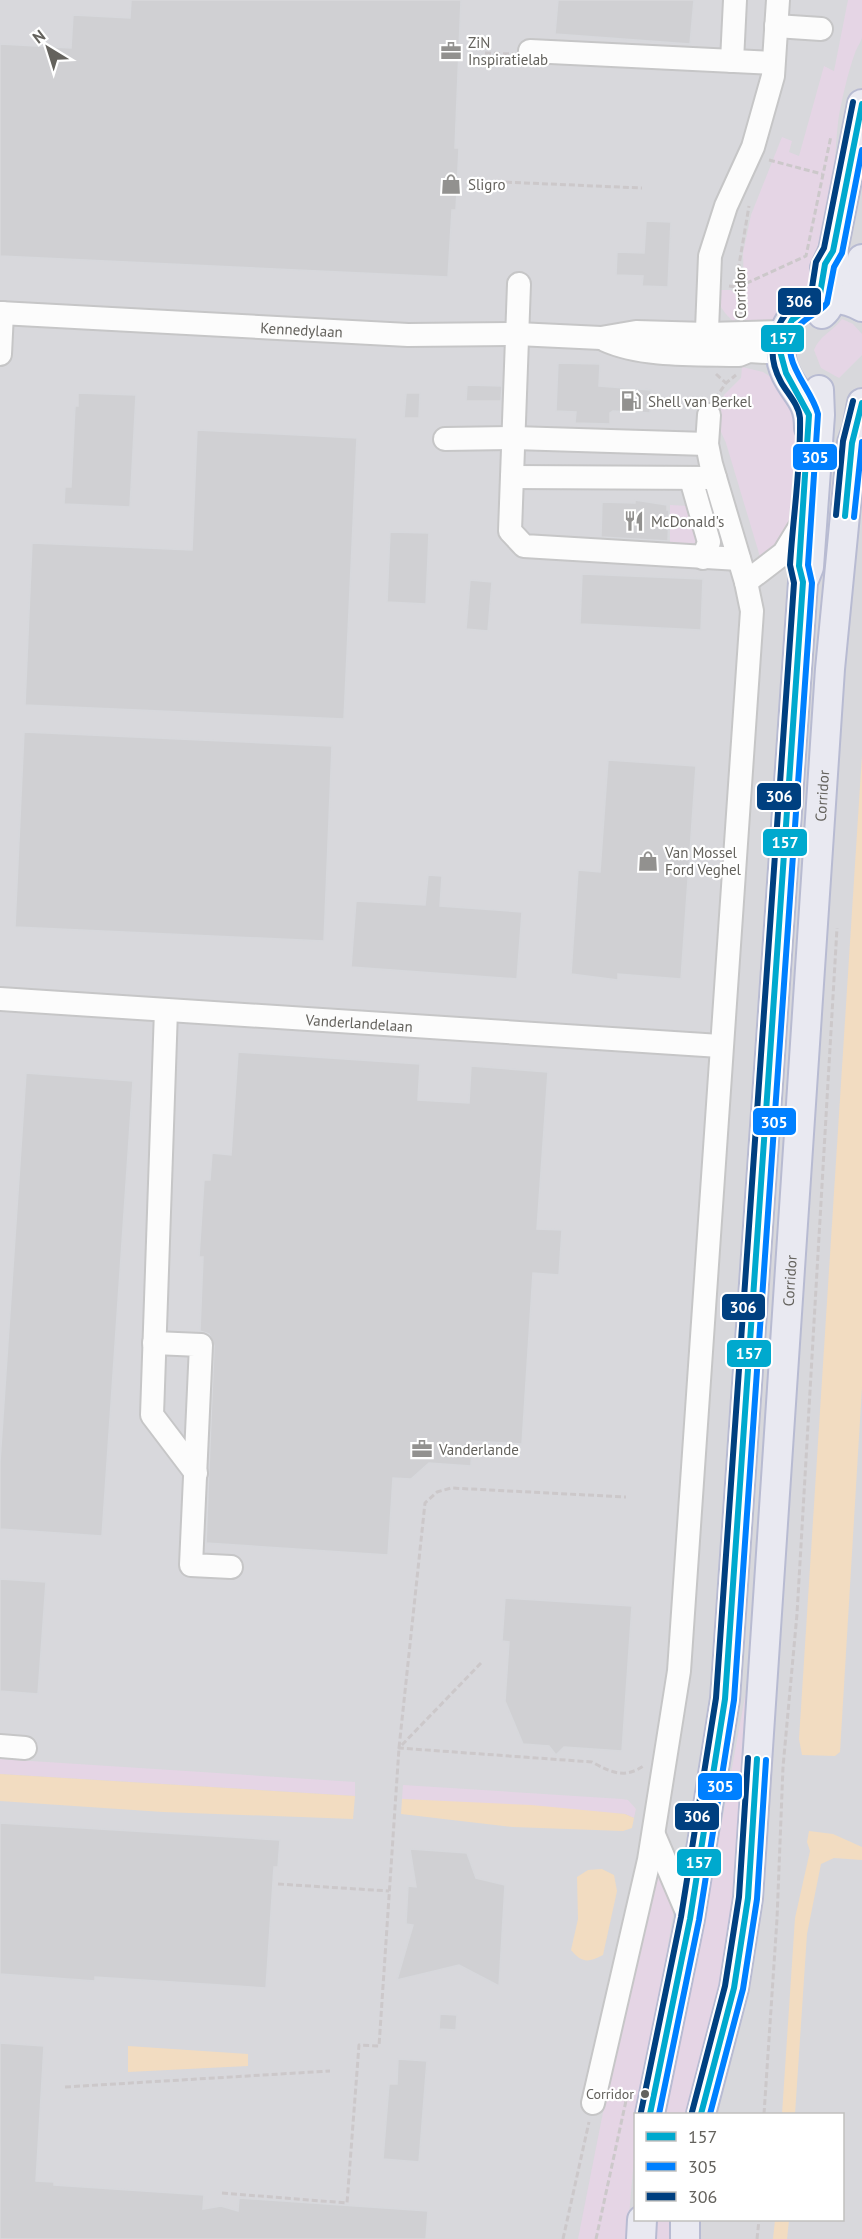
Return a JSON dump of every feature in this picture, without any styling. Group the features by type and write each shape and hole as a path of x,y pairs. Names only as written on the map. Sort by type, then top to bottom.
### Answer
{"main road":[{"path":"825,299 825,264 833,251 862,104"},
{"path":"650,2113 690,1919 725,1699 803,582 809,567 820,416 811,393 786,352 798,312 825,299 861,307 859,286 862,259"},
{"path":"811,393 859,394"},
{"path":"803,582 799,566 811,393"},
{"name":"Corridor","path":"702,2113 734,1988 748,1898 830,669 852,443 848,428 859,394"},
{"path":"641,2239 642,2221"}],"street":[{"path":"732,61 735,0"},
{"name":"Corridor","path":"707,344 710,256 715,233 753,147 773,63 778,0"},
{"path":"776,26 821,28"},
{"path":"524,53 773,63"},
{"path":"519,284 510,531 524,546 739,559"},
{"path":"0,354 1,313"},
{"name":"Kennedylaan","path":"1,313 408,334 516,334 601,338 636,332 707,344 740,344 786,352"},
{"name":"Kennedylaan","path":"740,344 748,362 786,352"},
{"path":"595,2097 654,1835 679,1671 720,1046 750,641 752,611 707,444 709,415"},
{"path":"445,439 514,438 707,444"},
{"path":"512,477 715,478"},
{"path":"691,479 709,542 703,558"},
{"path":"746,582 784,553 801,525"},
{"name":"Vanderlandelaan","path":"0,999 720,1046"},
{"path":"166,1010 152,1415 196,1473"},
{"path":"154,1342 201,1345 191,1565 231,1567"},
{"path":"0,1746 25,1748"},
{"path":"654,1835 690,1919"}],"path":[{"path":"485,53 524,53"},
{"path":"738,287 806,256 832,130"},
{"path":"763,168 767,159 822,174"},
{"path":"479,181 642,188"},
{"name":"Corridor","path":"709,415 717,395 735,376 740,344 738,287 744,223 752,196"},
{"name":"Corridor","path":"764,2113 777,1919 783,1767 797,1614 837,926"},
{"path":"222,2193 346,2203 359,2045 379,2046 399,1748 424,1503 437,1492 451,1488 626,1497"},
{"path":"399,1748 482,1663"},
{"path":"399,1748 592,1762 612,1773 626,1775 648,1762"},
{"path":"278,1884 389,1891"},
{"path":"65,2087 330,2071"},
{"path":"563,2239 595,2097 627,2096 596,2239"},
{"path":"757,2239 759,2221"}],"shaded area":[{"path":"0,0 862,0 862,2239 0,2239"},
{"path":"848,0 862,0 862,37 850,68 839,115 831,211 816,275 800,300 777,318 745,326 743,253 751,215 782,137 792,141 789,152 799,156 824,66 834,71"},
{"path":"717,290 731,290 737,296 735,323 722,308"},
{"path":"842,319 853,324 862,334 862,355 839,378 821,368 814,350 819,341"},
{"path":"742,367 763,372 777,381 800,420 800,443 793,472 788,528 784,539 761,560 726,443 717,423 724,395 741,378"},
{"path":"670,505 690,506 700,543 696,549 670,546"},
{"path":"862,755 862,1387 840,1752 835,1756 802,1755 799,1739"},
{"path":"747,1686 743,1834 727,1963 691,2113 665,2113 671,2069 699,1946"},
{"path":"0,1759 355,1782 355,1796 0,1774"},
{"path":"0,1774 355,1796 353,1819 163,1812 0,1801"},
{"path":"403,1785 622,1799 628,1800 636,1809 634,1818 625,1814 402,1799"},
{"path":"402,1799 531,1805 625,1814 634,1818 632,1828 623,1831 513,1827 401,1814"},
{"path":"809,1831 833,1834 862,1847 862,1860 834,1858 821,1864 807,1934 795,2113 782,2113 795,1918 810,1851 807,1842"},
{"path":"660,1867 675,1903 640,2113 634,2113 634,2158 627,2239 578,2239 608,2087"},
{"path":"602,1869 614,1875 617,1891 603,1955 586,1960 571,1950 578,1919 577,1877 588,1870"},
{"path":"128,2046 248,2054 248,2066 128,2072"},
{"path":"653,2221 674,2221 671,2239 653,2239"},
{"path":"775,2221 789,2221 787,2239 773,2239"}],"building":[{"path":"131,0 461,0 455,148 459,148 456,210 452,210 448,277 0,256 0,44 71,48 73,15 130,18"},
{"path":"558,0 694,0 690,44 555,34"},
{"path":"646,221 671,222 668,287 642,286 643,276 616,275 617,252 644,253"},
{"path":"558,363 600,364 599,386 651,390 650,413 613,411 610,413 610,424 575,423 576,412 556,411"},
{"path":"467,385 502,386 501,401 466,401"},
{"path":"78,393 136,395 130,507 64,504 65,487 71,487 75,406 78,406"},
{"path":"406,393 420,393 419,418 404,418"},
{"path":"197,430 357,438 344,719 25,705 32,543 192,550"},
{"path":"635,500 667,505 667,510 669,510 668,541 601,537 602,502 635,503"},
{"path":"390,532 429,533 426,604 387,602"},
{"path":"582,574 703,579 701,630 580,624"},
{"path":"470,580 492,582 488,631 466,629"},
{"path":"24,732 332,746 324,941 15,927"},
{"path":"608,760 696,766 681,979 618,974 618,980 571,974 578,870 600,872"},
{"path":"428,875 442,876 440,906 522,912 517,979 351,967 356,901 425,905"},
{"path":"238,1052 420,1064 418,1100 469,1103 471,1066 548,1072 537,1229 562,1230 559,1275 533,1273 522,1444 472,1441 471,1466 429,1463 411,1479 393,1478 388,1555 206,1543 214,1346 209,1334 200,1331 203,1257 199,1257 204,1180 210,1180 212,1153 231,1155"},
{"path":"26,1073 133,1081 102,1536 0,1529 0,1462"},
{"path":"0,1579 46,1582 38,1694 0,1691"},
{"path":"505,1598 632,1606 622,1751 564,1747 556,1755 549,1746 523,1744 505,1701 509,1642 502,1641"},
{"path":"0,1823 280,1840 278,1867 274,1867 266,1988 95,1977 95,1981 0,1974"},
{"path":"410,1849 467,1853 476,1878 505,1885 499,1986 459,1965 397,1980 413,1925 406,1924 408,1886 416,1887"},
{"path":"440,2014 457,2015 456,2030 439,2029"},
{"path":"0,2043 44,2046 36,2181 54,2182 54,2185 204,2195 203,2209 221,2206 238,2211 239,2198 428,2211 426,2239 0,2239"},
{"path":"398,2059 427,2061 419,2162 383,2159 389,2084 397,2084"}],"transit line":[{"name":"306","path":"641,2112 681,1917 716,1698 794,583 790,565 800,418 795,404 775,369 773,344 776,332 789,310 811,294 816,262 824,248 853,102"},
{"name":"157","path":"650,2113 690,1919 725,1699 803,582 799,566 809,415 786,373 780,351 782,340 792,320 819,300 825,264 833,251 862,104"},
{"name":"305","path":"659,2113 699,1920 734,1700 812,583 808,565 818,414 796,371 790,350 798,327 827,303 834,267 842,253 862,150"},
{"name":"306","path":"836,515 843,441 853,401"},
{"name":"157","path":"845,516 852,443 862,403"},
{"name":"305","path":"854,517 862,442"},
{"name":"306","path":"692,2112 725,1986 739,1897 748,1758"},
{"name":"157","path":"701,2113 734,1988 748,1898 757,1759"},
{"name":"305","path":"710,2113 743,1989 757,1899 766,1760"}],"place":[{"name":"ZiN Inspiratielab","path":"451,51"},
{"name":"Sligro","path":"451,184"},
{"name":"Shell van Berkel","path":"631,401"},
{"name":"McDonald's","path":"634,521"},
{"name":"Van Mossel Ford Veghel","path":"648,861"},
{"name":"Vanderlande","path":"422,1449"},
{"name":"Corridor","path":"645,2094"}]}
